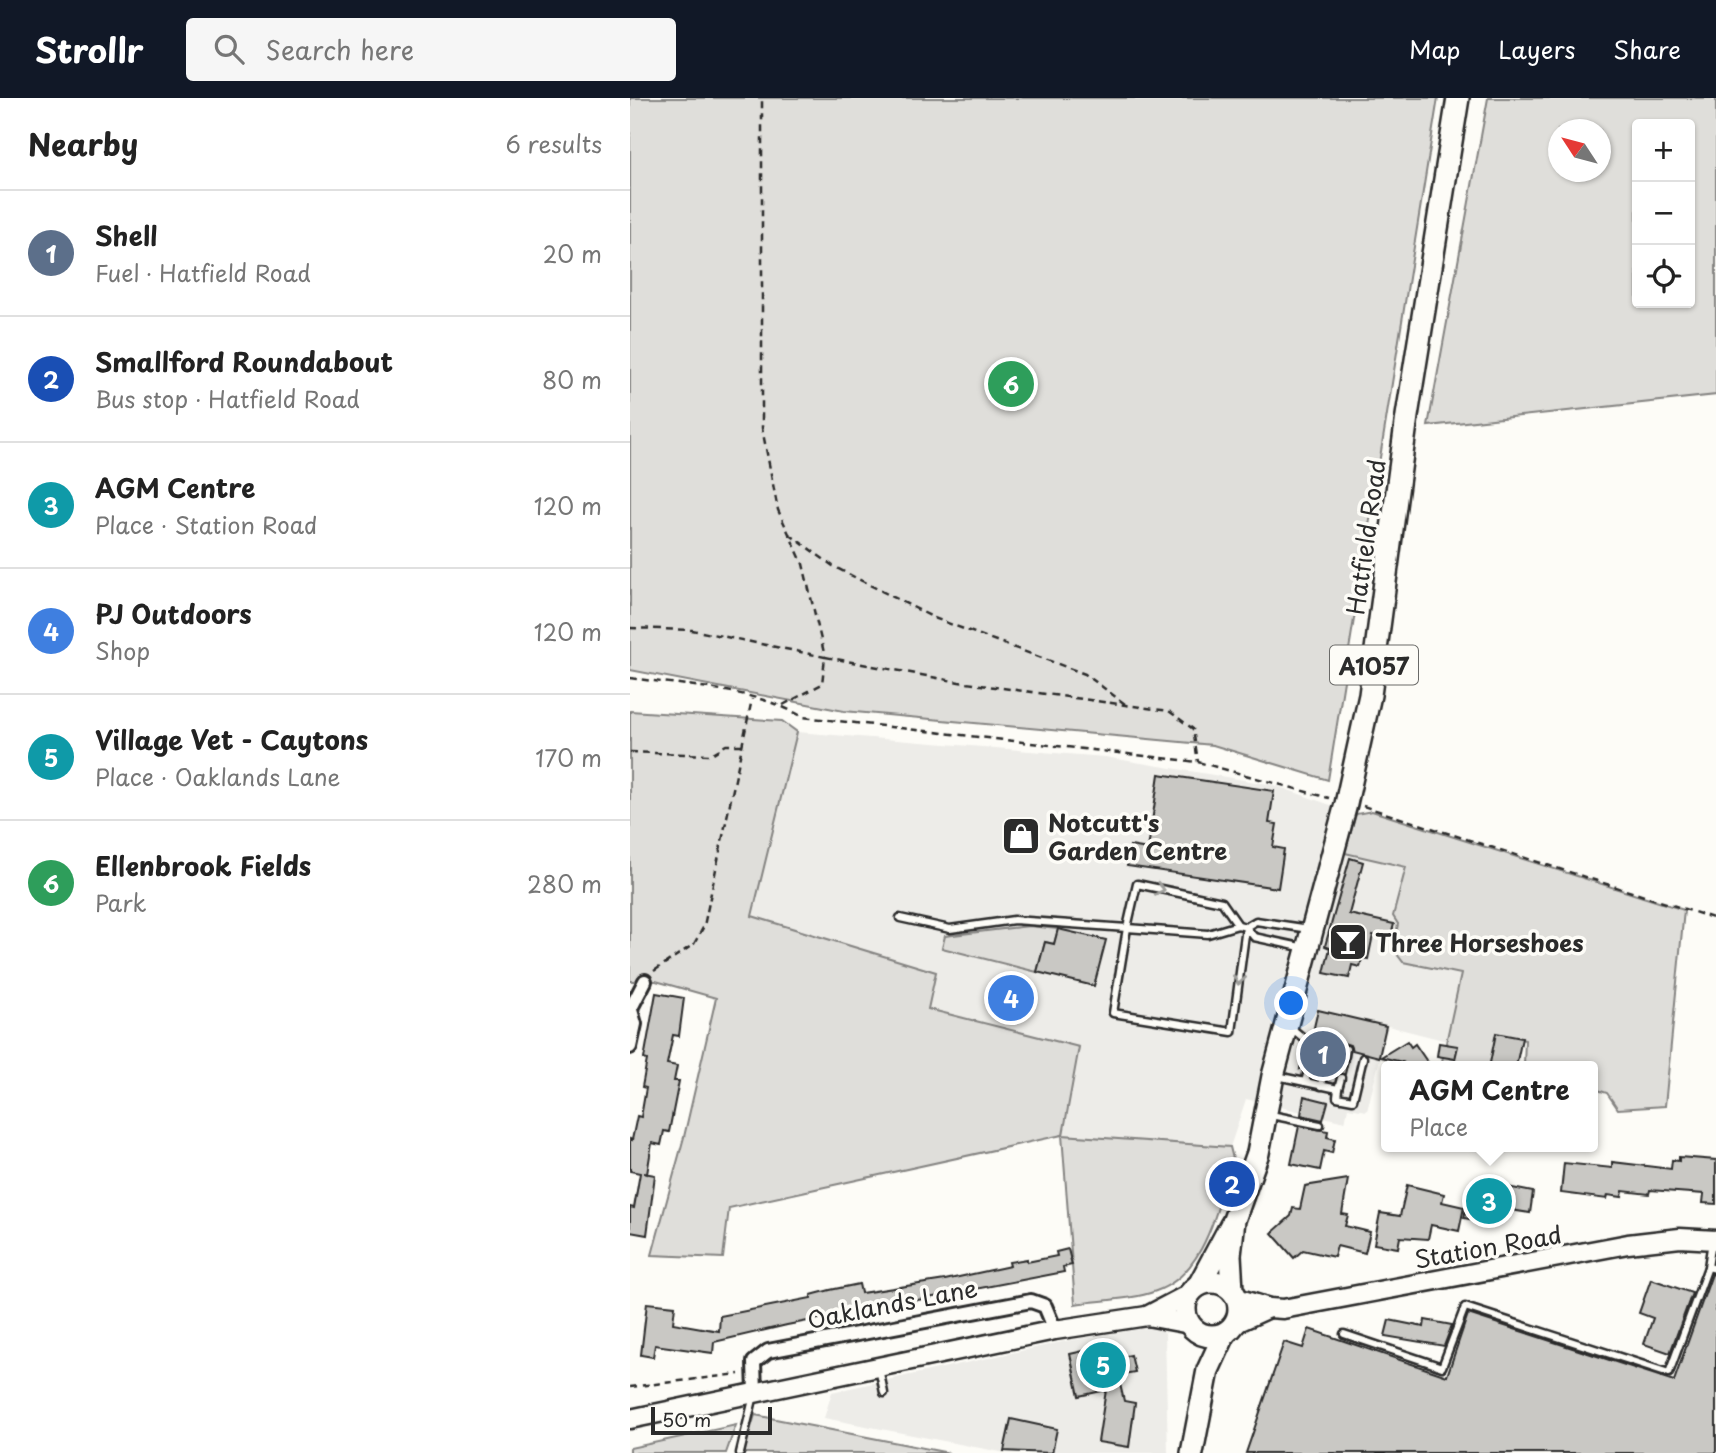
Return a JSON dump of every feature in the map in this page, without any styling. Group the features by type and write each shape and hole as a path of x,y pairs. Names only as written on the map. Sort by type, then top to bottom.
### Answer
{"main road":[{"name":"Hatfield Road","path":"1194,1289 1234,1220 1258,1153 1286,1023 1346,804 1370,695 1407,416 1458,98"},
{"name":"Hatfield Road","path":"1234,1220 1230,1255 1235,1294"},
{"path":"1192,1453 1208,1370 1240,1306 1235,1294 1216,1281 1194,1289 1185,1309 1208,1370"},
{"path":"1191,1326 1208,1335 1230,1328"}],"street":[{"path":"630,1047 635,1024 631,1008 645,981"},
{"name":"Station Road","path":"1235,1294 1269,1308 1283,1309 1628,1244 1680,1238 1714,1240"},
{"path":"630,1419 1055,1330 1147,1316 1194,1289"},
{"name":"Oaklands Lane","path":"753,1373 757,1358 768,1351 1031,1301 1045,1306 1055,1330"},
{"name":"Station Road","path":"1230,1328 1269,1308"},
{"path":"1147,1316 1191,1326"},
{"path":"753,1373 755,1393"}],"lane":[{"path":"1238,925 1222,902 1137,884 1113,1013 1232,1032 1246,927"},
{"path":"901,918 950,929 1014,920 1209,934 1238,925 1246,927 1254,937 1308,939"},
{"path":"1246,927 1256,921 1308,939"},
{"path":"1286,1023 1313,1046 1325,1045"},
{"path":"1341,1077 1337,1097 1353,1100 1363,1058"},
{"path":"1305,1082 1308,1071"},
{"path":"1321,1086 1324,1074"},
{"path":"1273,1076 1338,1089"},
{"path":"1266,1114 1320,1125"},
{"path":"1344,1334 1442,1367 1465,1307 1669,1373 1712,1268 1714,1240"},
{"path":"879,1366 884,1393"},
{"path":"740,1453 755,1393"}],"path":[{"path":"762,98 762,428 778,510 803,564 825,657 822,684 783,705"},
{"path":"789,534 833,566 933,618 1085,674 1127,706"},
{"path":"630,628 692,631 959,682 1168,711 1193,729 1198,762"},
{"path":"630,678 752,698 783,705 803,717 1198,762 1301,789 1346,804 1374,807 1716,919"},
{"path":"645,981 652,972 694,944 705,926 752,698"},
{"path":"630,752 710,755 726,745 742,745"},
{"path":"630,1387 753,1373"}],"shaded area":[{"path":"630,98 1438,98 1328,780 1213,745 844,711 630,670"},
{"path":"1488,98 1716,98 1716,395 1428,426"},
{"path":"630,711 782,721 797,732 752,916 936,972 928,1009 1079,1047 1063,1135 1230,1147 1233,1159 1215,1216 1199,1253 1187,1269 1173,1282 1147,1294 1075,1304 1062,1135 729,1208 723,1258 652,1255 684,1137 716,998 656,981 630,981"},
{"path":"797,732 1105,757 1274,785 1356,814 1372,811 1489,850 1447,1041 1388,1026 1367,1111 1348,1108 1345,1122 1246,1099 1230,1147 1063,1135 1079,1047 927,1009 936,973 751,916"},
{"path":"1372,811 1684,910 1665,1106 1618,1109 1607,1093 1598,1090 1598,1061 1524,1061 1525,1040 1499,1034 1492,1061 1442,1061 1461,974 1403,962 1393,949 1398,924 1393,916 1406,867 1345,853 1356,814"},
{"path":"1029,926 1058,929 1054,944 1045,942 1037,972 942,948 945,936"},
{"path":"1158,1326 1165,1333 1168,1453 1006,1453 824,1418 832,1392 1066,1341"},
{"path":"755,1415 949,1453 743,1453"},
{"path":"736,1425 726,1453 630,1453 630,1448"}],"building":[{"path":"1159,774 1274,791 1269,823 1277,824 1273,847 1284,849 1278,888 1127,866 1130,846 1148,849"},
{"name":"Three Horseshoes","path":"1350,858 1363,862 1349,914 1394,924 1390,939 1373,935 1368,959 1362,958 1360,967 1352,965 1349,978 1324,973 1330,948 1325,946"},
{"path":"1058,929 1106,940 1094,986 1037,972 1045,942 1054,944"},
{"path":"656,993 684,998 679,1036 673,1035 667,1064 677,1066 674,1081 679,1081 669,1132 664,1131 661,1145 652,1143 647,1174 655,1175 647,1235 630,1232 630,1207 634,1208 640,1173 630,1171 630,1139 632,1140 637,1116 641,1117 646,1088 642,1087 647,1060 644,1059"},
{"path":"1318,1010 1386,1026 1379,1057 1352,1050 1350,1045 1343,1043 1338,1050 1341,1060 1348,1061 1345,1074 1329,1075 1323,1068 1314,1072 1309,1065 1300,1069 1304,1048 1324,1051 1330,1047 1328,1040 1312,1036"},
{"path":"1496,1033 1522,1038 1517,1061 1490,1061"},
{"path":"1407,1041 1411,1047 1415,1044 1427,1061 1398,1061 1381,1057"},
{"path":"1439,1043 1458,1046 1455,1059 1437,1056"},
{"path":"1304,1096 1328,1102 1323,1120 1301,1115"},
{"path":"1299,1126 1328,1131 1327,1137 1335,1139 1332,1153 1324,1151 1320,1170 1291,1164"},
{"path":"1679,1157 1716,1160 1716,1204 1703,1203 1704,1194 1650,1190 1649,1194 1623,1191 1622,1197 1608,1195 1607,1199 1561,1193 1564,1163 1612,1168 1612,1162 1671,1169 1672,1160 1679,1161"},
{"path":"1348,1179 1342,1214 1348,1215 1345,1226 1370,1232 1365,1253 1337,1246 1334,1257 1303,1250 1294,1258 1272,1233 1291,1216 1293,1208 1300,1209 1305,1186"},
{"path":"1482,1182 1533,1192 1530,1213 1498,1208 1495,1224 1464,1218 1470,1189 1480,1191"},
{"path":"1407,1185 1444,1194 1442,1202 1464,1207 1459,1231 1431,1225 1428,1239 1400,1237 1398,1248 1374,1244 1380,1213 1400,1216"},
{"path":"1068,1249 1072,1265 1063,1267 1064,1272 787,1325 714,1342 713,1353 655,1345 653,1357 641,1355 647,1303 675,1306 673,1323 719,1331 720,1316 811,1298 811,1295 830,1290 859,1284 861,1293 945,1280 1010,1266 1009,1262 1027,1259 1027,1262 1057,1256 1056,1252"},
{"path":"1712,1274 1716,1275 1716,1453 1246,1453 1284,1342 1303,1348 1309,1329 1447,1376 1468,1314 1674,1381"},
{"path":"1651,1279 1692,1293 1670,1353 1644,1344 1653,1318 1639,1313"},
{"path":"1389,1320 1424,1327 1425,1320 1452,1325 1444,1346 1385,1336"},
{"path":"1110,1345 1113,1359 1131,1355 1135,1372 1123,1374 1124,1379 1119,1380 1124,1401 1135,1403 1129,1447 1098,1442 1106,1390 1079,1396 1070,1354"},
{"path":"1011,1419 1057,1429 1052,1453 1004,1451"}],"place":[{"name":"Ellenbrook Fields","path":"1011,384"},
{"name":"Notcutt's Garden Centre","path":"1021,836"},
{"name":"Three Horseshoes","path":"1348,942"},
{"name":"PJ Outdoors","path":"1011,998"},
{"name":"Shell","path":"1323,1054"},
{"name":"Smallford Roundabout","path":"1232,1184"},
{"name":"AGM Centre","path":"1489,1201"},
{"name":"Village Vet - Caytons","path":"1103,1365"}]}
